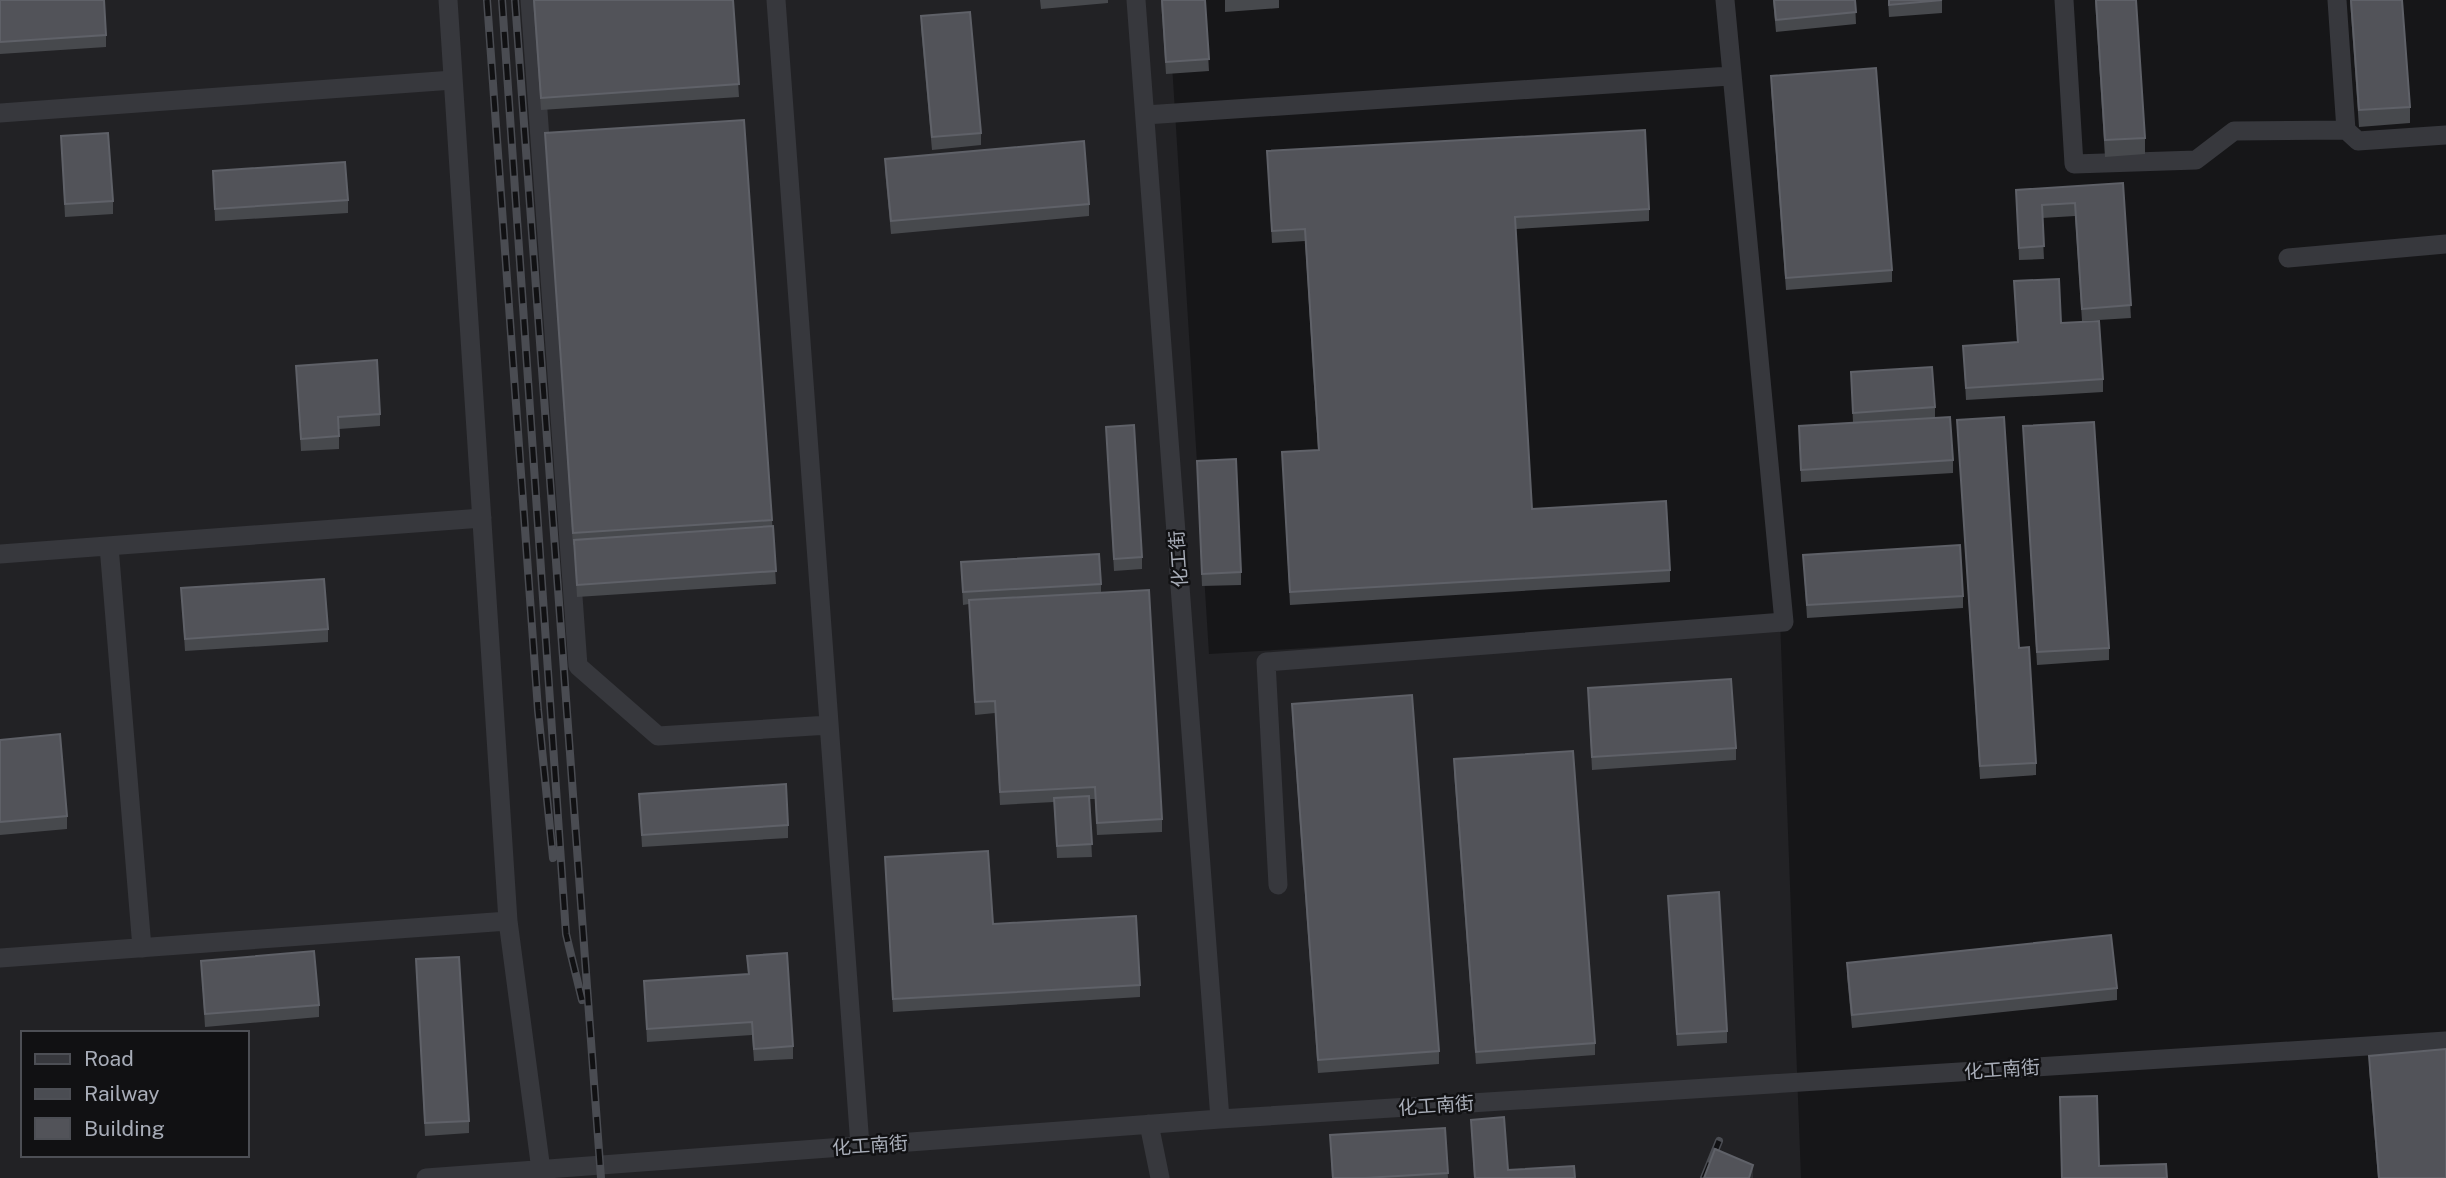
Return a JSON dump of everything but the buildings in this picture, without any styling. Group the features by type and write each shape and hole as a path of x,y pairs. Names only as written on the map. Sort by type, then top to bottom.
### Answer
{"street":[{"path":"448,0 508,921 541,1170"},
{"path":"530,0 578,666 658,736 830,725"},
{"path":"776,0 860,1146"},
{"name":"化工街","path":"1136,0 1220,1119"},
{"path":"1278,885 1266,662 1784,622 1730,76 1725,0"},
{"path":"2064,0 2074,164 2196,160 2234,131 2346,130 2358,141 2446,135"},
{"path":"2337,0 2346,130"},
{"path":"1145,115 1730,76"},
{"path":"0,113 453,80"},
{"path":"2288,258 2446,244"},
{"path":"0,554 481,518"},
{"path":"108,546 142,948"},
{"path":"0,958 508,921"},
{"name":"化工南街","path":"426,1178 1220,1119 2446,1041"},
{"path":"1149,1124 1160,1178"}],"shaded area":[{"path":"0,0 1168,0 1209,654 1780,619 1801,1178 0,1178"}],"railway":[{"path":"487,0 538,710 553,858"},
{"path":"502,0 566,934 582,1000"},
{"path":"515,0 601,1178"},
{"path":"1704,1178 1719,1141"}]}
